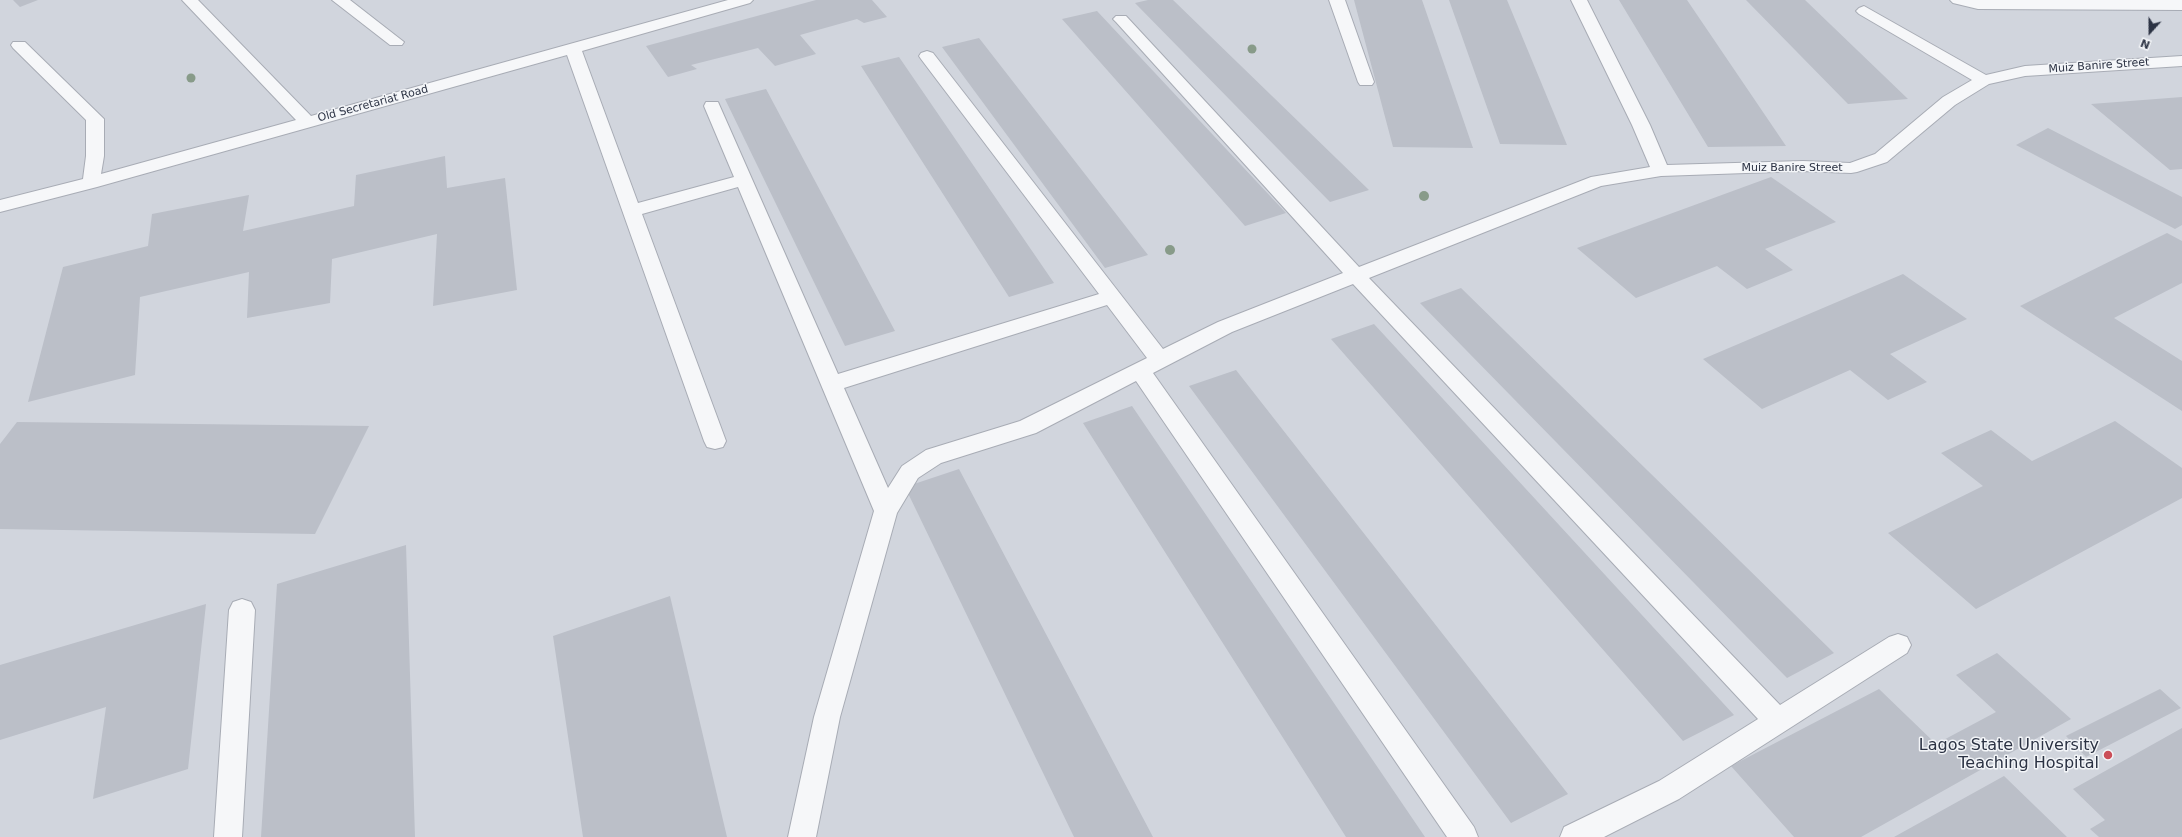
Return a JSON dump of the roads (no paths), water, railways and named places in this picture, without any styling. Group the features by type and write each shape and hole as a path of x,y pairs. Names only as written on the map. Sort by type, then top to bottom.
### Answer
{"street":[{"path":"190,0 307,122"},
{"path":"340,0 396,42"},
{"name":"Old Secretariat Road","path":"0,206 92,183 745,0"},
{"path":"1337,0 1366,82"},
{"path":"1579,0 1642,125 1661,171"},
{"path":"1958,0 1978,4 2182,5"},
{"path":"1864,10 1984,80"},
{"path":"1121,19 1356,276 1777,721"},
{"path":"19,45 95,119 95,156 92,183"},
{"path":"573,48 714,441"},
{"path":"927,56 1111,297 1150,366 1464,837"},
{"name":"Muiz Banire Street","path":"802,837 827,717 886,511 910,472 934,456 962,449 1028,427 1225,327 1597,181 1661,171 1803,166 1851,168 1881,158 1949,100 1984,80 2025,71 2182,61"},
{"path":"712,106 886,511"},
{"path":"631,211 744,180"},
{"path":"831,384 1111,297"},
{"path":"228,837 242,610"},
{"path":"1574,837 1669,790 1898,645"}],"place":[{"name":"Lagos State University Teaching Hospital","path":"2108,755"}]}
